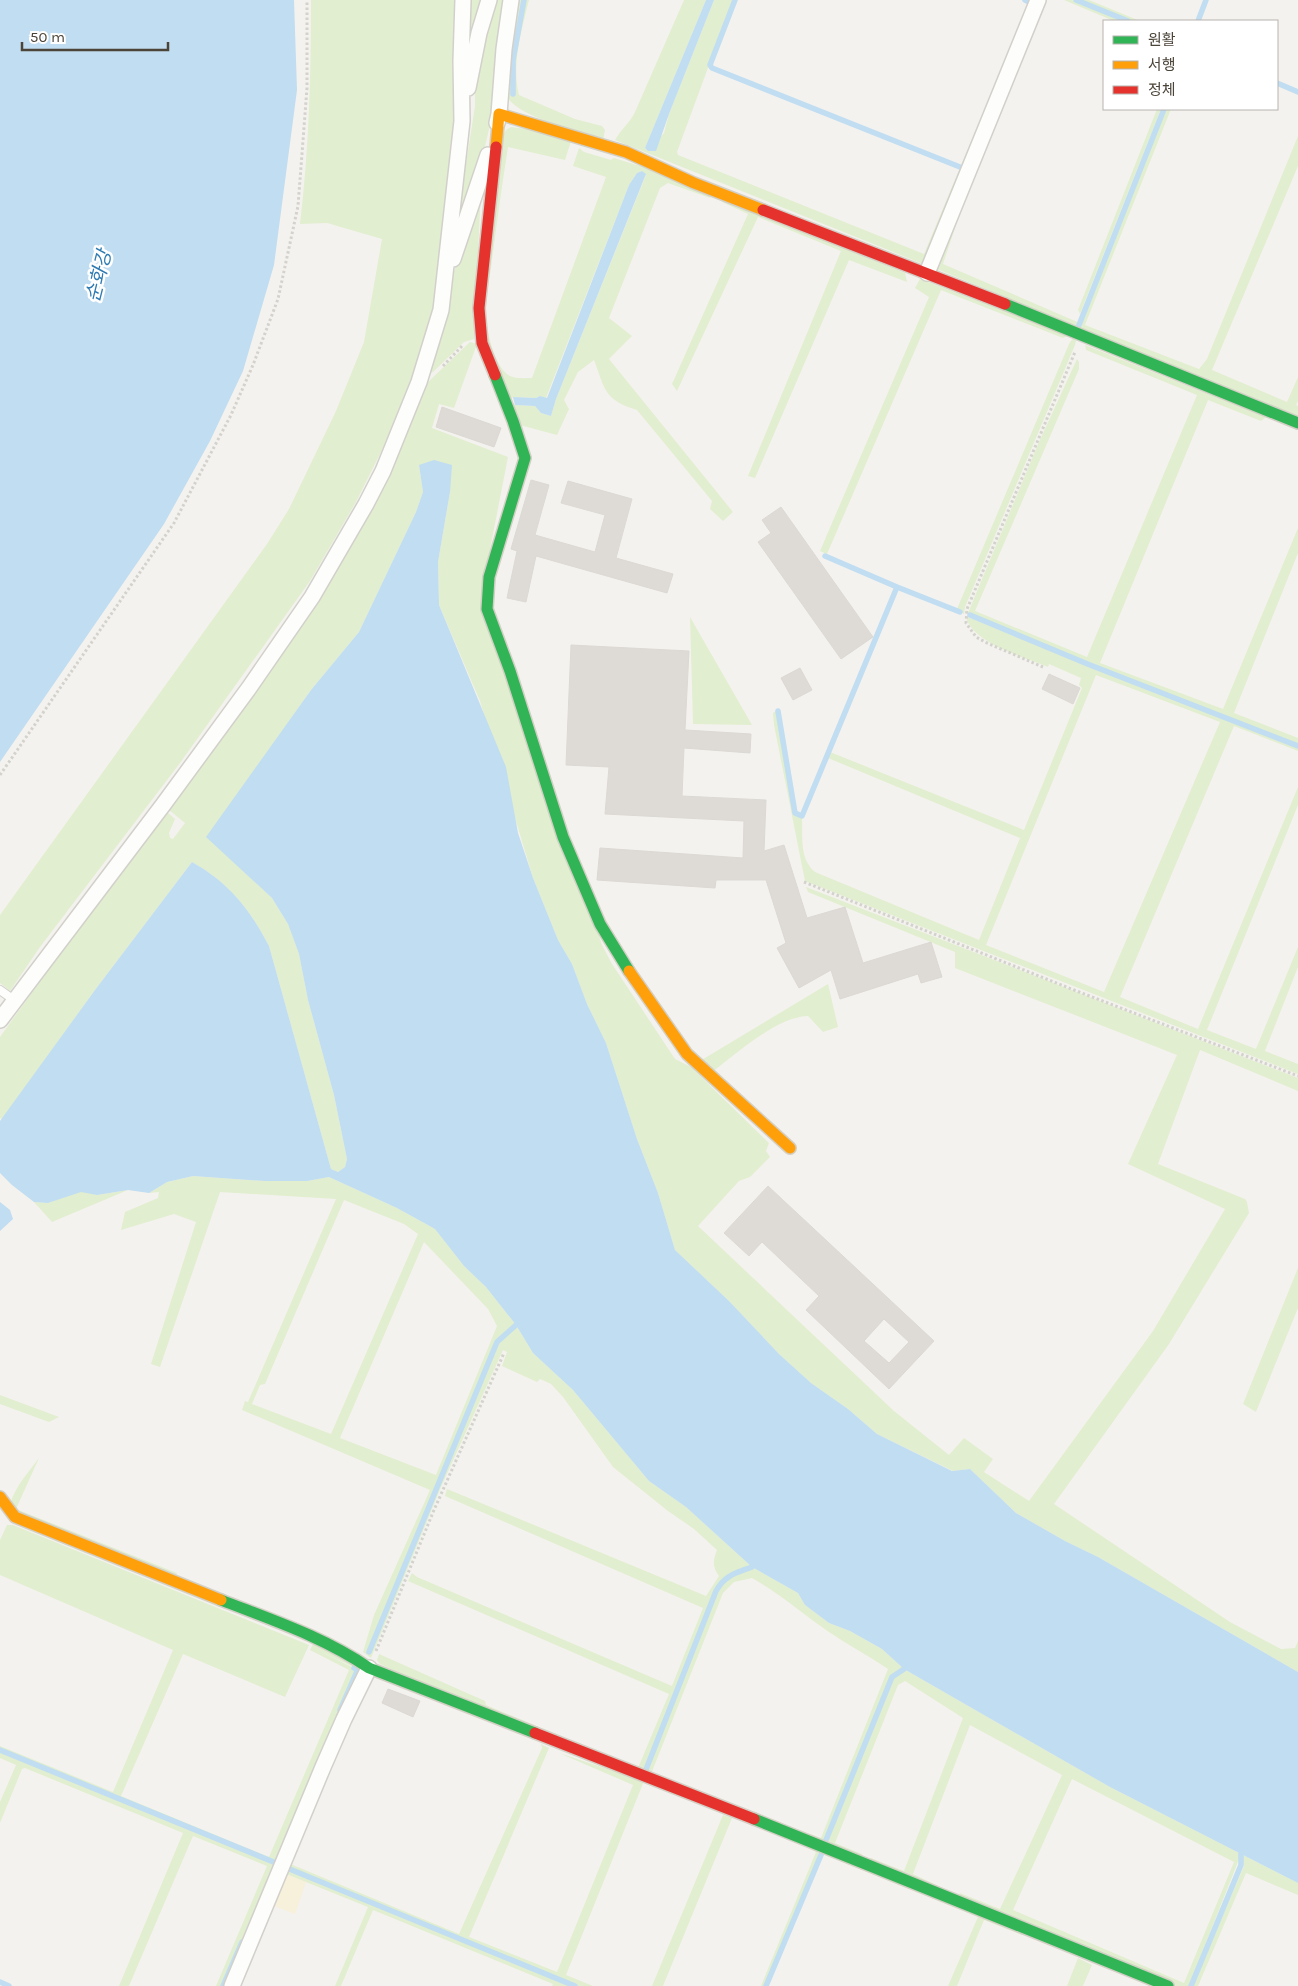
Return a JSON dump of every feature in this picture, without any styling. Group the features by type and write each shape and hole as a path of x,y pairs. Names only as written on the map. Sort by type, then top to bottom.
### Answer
{"street":[{"path":"462,121 463,0"},
{"path":"0,1020 249,688 312,598 362,512 383,471 419,382 436,329 445,281 462,121 479,33 489,0"},
{"path":"511,0 504,49 479,308 482,343 513,421 525,458 489,577 487,609 510,672 562,837 600,924 640,989 687,1054 790,1148"},
{"path":"927,273 1038,0"},
{"path":"445,281 484,168 499,114"},
{"path":"499,114 626,152 694,183 1083,334 1298,422"},
{"path":"0,1497 15,1517 309,1635 346,1652 370,1668 824,1846 1168,1986"},
{"path":"232,1986 323,1767 370,1668"}],"lane":[{"path":"0,990 14,1000"}],"path":[{"path":"0,775 174,523 231,415 252,365 278,299 298,206 307,88 307,0"},
{"path":"1043,667 976,637 966,623 967,608 1083,334"},
{"path":"419,382 436,372 467,342 472,340 482,343"},
{"path":"804,882 1074,990 1298,1076"},
{"path":"370,1668 434,1510 504,1353"}],"green space":[{"path":"311,0 458,0 452,154 435,299 416,369 381,452 356,502 310,581 180,763 40,947 10,991 0,983 0,915 267,544 289,509 336,411 364,342 382,239 327,223 300,224 309,112"},
{"path":"469,0 480,0 470,50 466,39"},
{"path":"493,0 503,0 490,125 481,164 455,236 475,106 475,84"},
{"path":"519,0 522,0 511,60 512,94 515,94 514,70 518,35 525,0 529,0 517,59 516,72 519,95 575,119 602,126 605,130 603,140 537,118 514,104 507,97 513,21"},
{"path":"684,0 706,0 645,148 648,151 664,133 669,114 714,0 733,0 677,152 678,155 924,254 1030,0 1035,0 923,264 615,140 635,112"},
{"path":"1040,0 1045,0 957,222 943,264 1082,324 1166,110 1171,110 1085,325 1199,369 1207,359 1298,136 1298,166 1212,370 1287,402 1298,377 1298,401 1296,405 1298,406 1298,417 937,269"},
{"path":"1064,0 1072,0 1121,20 1112,20"},
{"path":"1080,0 1089,0 1138,20 1129,20"},
{"path":"1157,110 1161,110 1080,314 1078,310"},
{"path":"511,127 527,129 571,141 565,160 508,147 487,296 486,317 490,341 496,358 505,372 512,377 532,378 606,177 573,166 579,148 584,152 611,160 614,158 643,167 711,194 710,198 668,183 660,188 609,318 632,336 609,359 733,512 723,521 710,509 712,501 637,410 618,402 607,392 594,360 578,372 564,400 569,409 557,435 516,424 508,416 506,401 491,363 484,333 481,306 485,256 501,145 506,130","holes":["642,171 646,175 556,399 551,416 541,413 535,406 515,405 511,400 513,397 536,398 540,396 546,398 629,185 637,173"]},
{"path":"481,189 474,339 464,342 433,372 428,374 452,278"},
{"path":"722,198 905,273 907,282 849,260 755,478 748,476 841,251 758,217 677,391 672,384 748,214 722,202"},
{"path":"920,279 1069,335 1063,338 941,290 827,554 820,551 929,297 915,288"},
{"path":"1073,338 1076,341 1075,345 965,607 964,614 957,609"},
{"path":"470,342 477,344 454,408 439,404 432,428 508,457 484,580 602,945 612,964 675,1059 691,1067 769,1143 766,1151 770,1157 750,1177 739,1181 698,1226 894,1411 949,1455 964,1438 993,1459 984,1472 1029,1501 1153,1331 1225,1209 1128,1164 1177,1055 955,968 955,952 808,892 806,887 1298,1078 1298,1091 1200,1050 1158,1164 1245,1199 1249,1213 1169,1344 1054,1504 1230,1622 1281,1649 1295,1648 1298,1641 1298,1672 1098,1557 1065,1541 1016,1513 970,1469 953,1471 877,1434 848,1409 811,1383 779,1354 729,1301 675,1250 658,1193 637,1139 606,1043 587,1004 572,964 558,940 533,878 480,701 439,605 438,562 450,492 419,465 423,492 416,512 359,632 311,690 207,837 272,898 288,924 299,954 308,1000 334,1095 347,1159 345,1167 338,1172 331,1169 269,946 246,908 237,898 217,879 192,862 95,990 2,1119 0,1118 0,1037 68,942 167,812 175,819 169,833 170,838 173,839 185,823 169,810 310,615 395,459 427,383"},
{"path":"1085,345 1266,417 1261,421 1208,400 1100,663 1223,709 1298,528 1298,553 1234,713 1298,738 1298,744 968,613 1039,442 1077,359 1079,369 975,611 1087,657 1197,395 1086,350"},
{"path":"690,617 752,725 693,724"},
{"path":"968,617 1090,667 1298,747 1298,751 1234,726 1120,997 1198,1029 1298,787 1298,805 1207,1030 1256,1049 1298,947 1298,967 1265,1051 1298,1064 1298,1074 805,881 774,725 773,713 776,711 794,814 802,818 804,854 815,872 979,940 1020,838 828,758 830,752 1024,830 1082,688 1079,685 1081,678 1049,664 1048,667 991,643 972,629 967,620","holes":["1096,675 1220,722 1104,992 986,945"]},
{"path":"828,984 838,1027 823,1032 808,1016 796,1018 770,1029 712,1072 700,1061"},
{"path":"193,1176 265,1181 307,1181 329,1177 397,1208 435,1229 464,1266 486,1287 516,1325 533,1353 573,1390 649,1481 686,1507 752,1567 798,1593 805,1605 829,1623 850,1631 882,1649 904,1669 1110,1787 1298,1883 1298,1895 1246,1873 1198,1986 1193,1986 1244,1866 1241,1854 1189,1986 1172,1986 957,1898 960,1893 1000,1909 1062,1775 970,1725 913,1874 947,1890 946,1894 867,1862 871,1858 904,1871 963,1718 905,1681 898,1685 835,1843 862,1854 863,1860 793,1832 794,1828 821,1838 888,1669 829,1632 752,1578 734,1582 723,1593 651,1774 784,1825 783,1828 412,1679 380,1664 377,1660 379,1654 485,1701 486,1705 638,1768 669,1694 408,1581 412,1573 417,1577 672,1686 703,1608 445,1496 447,1489 706,1596 719,1576 715,1570 714,1563 717,1550 694,1529 668,1511 613,1467 563,1397 551,1384 540,1379 537,1382 502,1366 507,1352 503,1350 441,1487 371,1658 363,1652 374,1615 430,1490 242,1410 245,1401 248,1402 336,1199 220,1192 160,1367 151,1364 196,1222 174,1214 121,1230 125,1212 158,1198 159,1192 149,1193 167,1182","holes":["344,1200 404,1224 418,1234 331,1434 252,1404 260,1385 265,1384","424,1242 488,1309 497,1326 436,1475 340,1438","747,1567 752,1567 723,1581 717,1591 645,1772 714,1590 721,1581 728,1576","903,1670 894,1678 826,1841 891,1676","1072,1779 1234,1862 1184,1983 1013,1910"]},
{"path":"128,1190 52,1222 34,1202 48,1203 81,1191 97,1195"},
{"path":"1298,1268 1298,1308 1256,1412 1243,1404"},
{"path":"0,1395 59,1417 49,1422 0,1404"},
{"path":"39,1458 16,1509 177,1573 175,1579 29,1520 11,1507 13,1495"},
{"path":"7,1525 13,1525 309,1645 285,1697 183,1654 121,1796 269,1857 349,1670 310,1650 313,1644 362,1669 225,1986 358,1669 315,1649 356,1669 275,1862 0,1749 0,1746 113,1792 173,1650 0,1575 0,1540"},
{"path":"541,1744 549,1748 469,1937 557,1972 633,1785 559,1753 644,1781 566,1975 593,1986 578,1986 287,1867 288,1863 459,1934 542,1748"},
{"path":"0,1751 274,1864 222,1986 216,1986 267,1866 193,1836 129,1986 119,1986 183,1833 25,1768 22,1769 0,1823 0,1802 16,1765 0,1758"},
{"path":"723,1815 732,1818 663,1986 652,1986"},
{"path":"810,1845 1027,1934 1022,1935 984,1920 957,1986 948,1986 978,1917 822,1854 764,1986 761,1986 816,1852 808,1848"},
{"path":"287,1869 573,1986 552,1986 553,1984 373,1910 341,1986 335,1986 368,1907 286,1874"},
{"path":"1078,1958 1092,1965 1083,1986 1067,1986"}],"sand":[{"path":"286,1874 306,1882 295,1914 269,1904"}],"water":[{"name":"순화강","path":"0,0 294,0 297,90 274,265 243,371 210,441 164,524 0,762"},
{"path":"706,0 714,0 656,151 648,151 645,148"},
{"path":"642,171 646,174 556,399 551,416 541,413 535,406 515,405 513,397 536,398 540,396 547,398 629,185 637,173"},
{"path":"434,460 452,465 450,492 438,562 439,605 506,767 518,833 533,878 558,940 572,964 587,1004 606,1043 637,1139 658,1193 675,1250 729,1301 779,1354 811,1383 848,1409 877,1434 952,1471 970,1469 1016,1513 1065,1541 1098,1557 1298,1672 1298,1883 1110,1787 904,1669 882,1649 850,1631 829,1623 805,1605 798,1593 752,1567 686,1507 649,1481 573,1390 533,1353 516,1325 486,1287 464,1266 435,1229 397,1208 329,1177 307,1181 265,1181 193,1176 167,1182 149,1193 128,1190 97,1195 81,1192 48,1203 34,1202 0,1173 0,1121 95,990 192,862 217,879 237,898 254,920 269,946 331,1169 338,1172 345,1167 347,1159 334,1095 308,1000 299,954 288,924 272,898 206,837 311,690 359,632 416,512 423,492 419,465"},
{"path":"0,1202 10,1210 13,1219 0,1231"}],"building":[{"path":"442,407 501,428 494,447 436,427"},
{"path":"531,480 549,485 535,535 595,552 605,515 561,503 568,481 632,499 616,558 673,574 667,593 536,556 526,602 507,598 517,551 511,549"},
{"path":"781,507 873,637 841,659 758,542 771,533 762,520"},
{"path":"571,645 689,651 685,730 751,734 750,753 684,748 682,796 766,800 764,851 784,845 807,918 845,907 863,963 931,942 942,977 921,983 918,974 840,999 831,970 799,988 777,948 786,943 766,880 716,880 715,888 597,880 600,848 743,858 744,821 605,814 609,767 566,765"},
{"path":"800,668 812,690 793,700 781,678"},
{"path":"1049,674 1080,688 1073,704 1042,689"},
{"path":"768,1186 934,1341 889,1389 806,1310 819,1296 762,1242 749,1256 724,1233","holes":["884,1319 909,1342 889,1363 864,1341"]},
{"path":"388,1689 420,1701 413,1717 382,1703"}],"waterway":[{"path":"513,94 513,60 524,0"},
{"path":"735,0 710,65 712,68 960,167"},
{"path":"1025,0 1029,2"},
{"path":"1076,0 1126,20"},
{"path":"1198,20 1206,0"},
{"path":"1278,83 1298,92"},
{"path":"1079,325 1164,110"},
{"path":"825,556 960,612"},
{"path":"778,711 795,813 802,816 897,587"},
{"path":"970,615 1090,665 1298,746"},
{"path":"369,1652 497,1342 516,1325"},
{"path":"645,1772 716,1591 727,1578 752,1567"},
{"path":"340,1710 358,1669 354,1668"},
{"path":"826,1840 892,1677 904,1669"},
{"path":"0,1750 276,1863"},
{"path":"1191,1986 1241,1865 1241,1853"},
{"path":"766,1986 821,1855"},
{"path":"287,1868 575,1986"},
{"path":"223,1986 242,1942"},
{"path":"0,1982 9,1986"}],"traffic: fast":[{"path":"1005,304 1298,423"},
{"path":"495,375 525,458 489,577 487,609 510,671 563,837 600,924 629,971"},
{"path":"221,1600 316,1638 369,1668 535,1733"},
{"path":"754,1819 1168,1986"}],"traffic: slow":[{"path":"496,147 499,114 626,152 694,183 763,210"},
{"path":"629,971 687,1054 790,1148"},
{"path":"0,1497 15,1517 221,1600"}],"traffic: jam":[{"path":"495,375 482,343 479,308 496,147"},
{"path":"763,210 1005,304"},
{"path":"535,1733 754,1819"}]}
